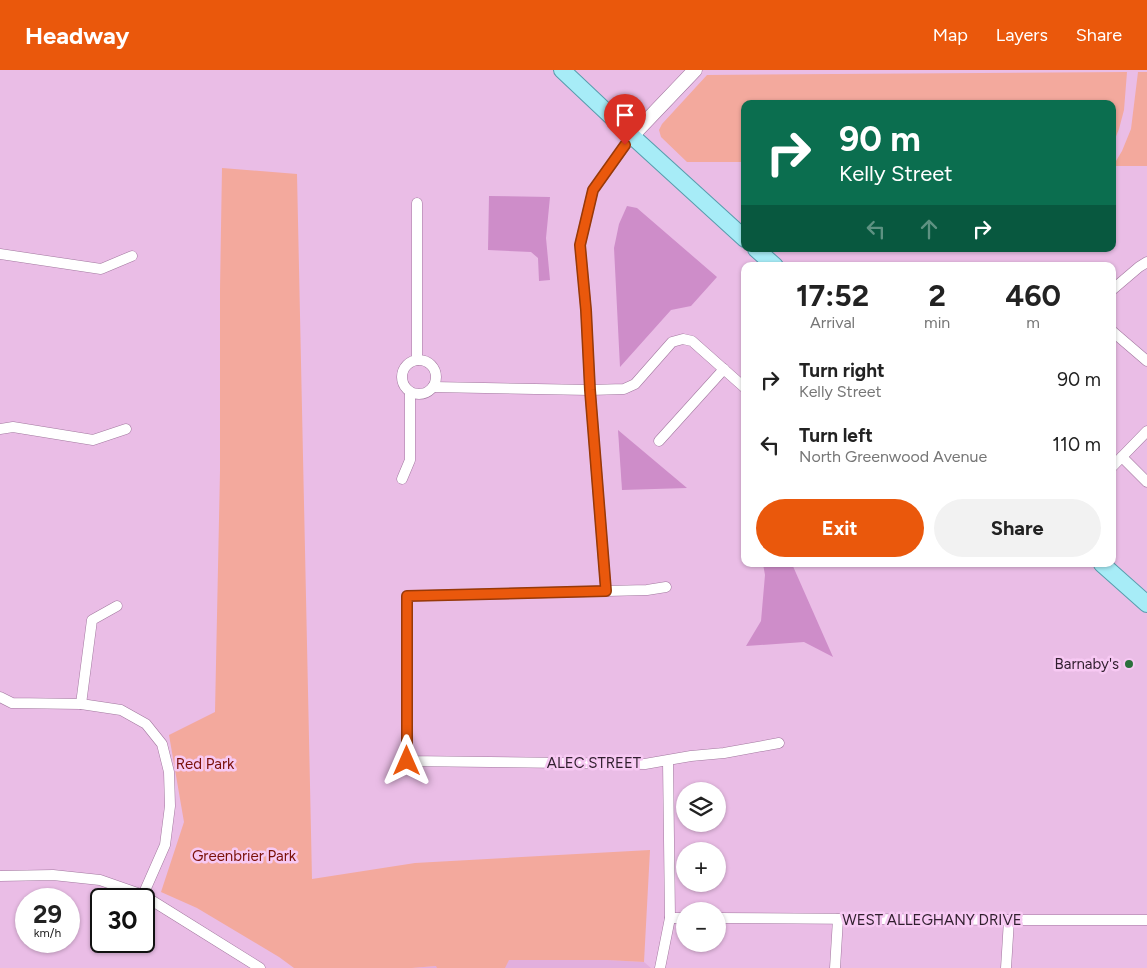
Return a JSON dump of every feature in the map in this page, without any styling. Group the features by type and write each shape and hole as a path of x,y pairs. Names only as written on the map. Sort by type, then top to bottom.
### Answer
{"main road":[{"path":"564,71 741,235"},
{"path":"759,252 771,262"},
{"path":"1105,567 1147,604"}],"street":[{"path":"666,587 647,590 606,591 580,245 593,190 632,136 695,70"},
{"path":"417,203 417,360"},
{"path":"0,254 101,269 132,256"},
{"path":"1116,287 1147,262"},
{"path":"1116,334 1147,361"},
{"path":"433,387 624,389 635,384 672,342 683,339 692,341 741,384"},
{"path":"417,360 428,362 435,371 436,377 433,387 425,393 410,392 404,385 402,375 404,369 417,360"},
{"path":"659,441 724,369"},
{"path":"402,478 410,460 410,392"},
{"path":"0,429 13,427 92,440 126,429"},
{"path":"1116,463 1147,431"},
{"path":"1122,457 1147,482"},
{"name":"ALEC STREET","path":"606,591 407,596 407,761 645,764 691,756 724,754 779,743"},
{"path":"81,704 92,620 117,606"},
{"path":"0,697 12,703 81,704 121,710 146,724 162,744 169,772 170,806 165,845 146,888"},
{"path":"660,968 670,918 668,761"},
{"path":"0,876 53,875 100,880 123,888"},
{"path":"155,902 260,968"},
{"path":"670,918 676,918"},
{"name":"WEST ALLEGHANY DRIVE","path":"726,918 1147,920"},
{"path":"835,968 838,919"},
{"path":"1006,968 1009,920"}],"shaded area":[{"path":"489,196 550,197 546,238 550,280 539,281 538,258 531,252 488,250"},
{"path":"627,206 637,208 717,277 691,306 671,310 620,367 614,248 619,224"},
{"path":"618,430 687,488 622,490"},
{"path":"764,567 793,567 833,657 804,642 746,646 761,621 765,575"},
{"path":"509,960 644,962 651,968 412,968"}],"green space":[{"path":"1127,72 1124,110 1116,136 1116,100 741,100 741,162 687,162 661,137 659,130 662,124 707,75"},
{"path":"1138,72 1147,72 1147,166 1116,166 1116,161 1131,129"},
{"name":"Greenbrier Park","path":"222,168 297,174 312,879 415,863 650,850 644,962 509,960 505,968 437,968 436,966 412,968 294,968 197,908 161,892 184,822 169,735 215,712 220,471"}],"place":[{"name":"Barnaby's","path":"1129,664"}],"route":[{"path":"407,761 407,596 606,591 580,245 593,190 625,145"}],"park label":[{"name":"Red Park","path":"205,764"}]}
